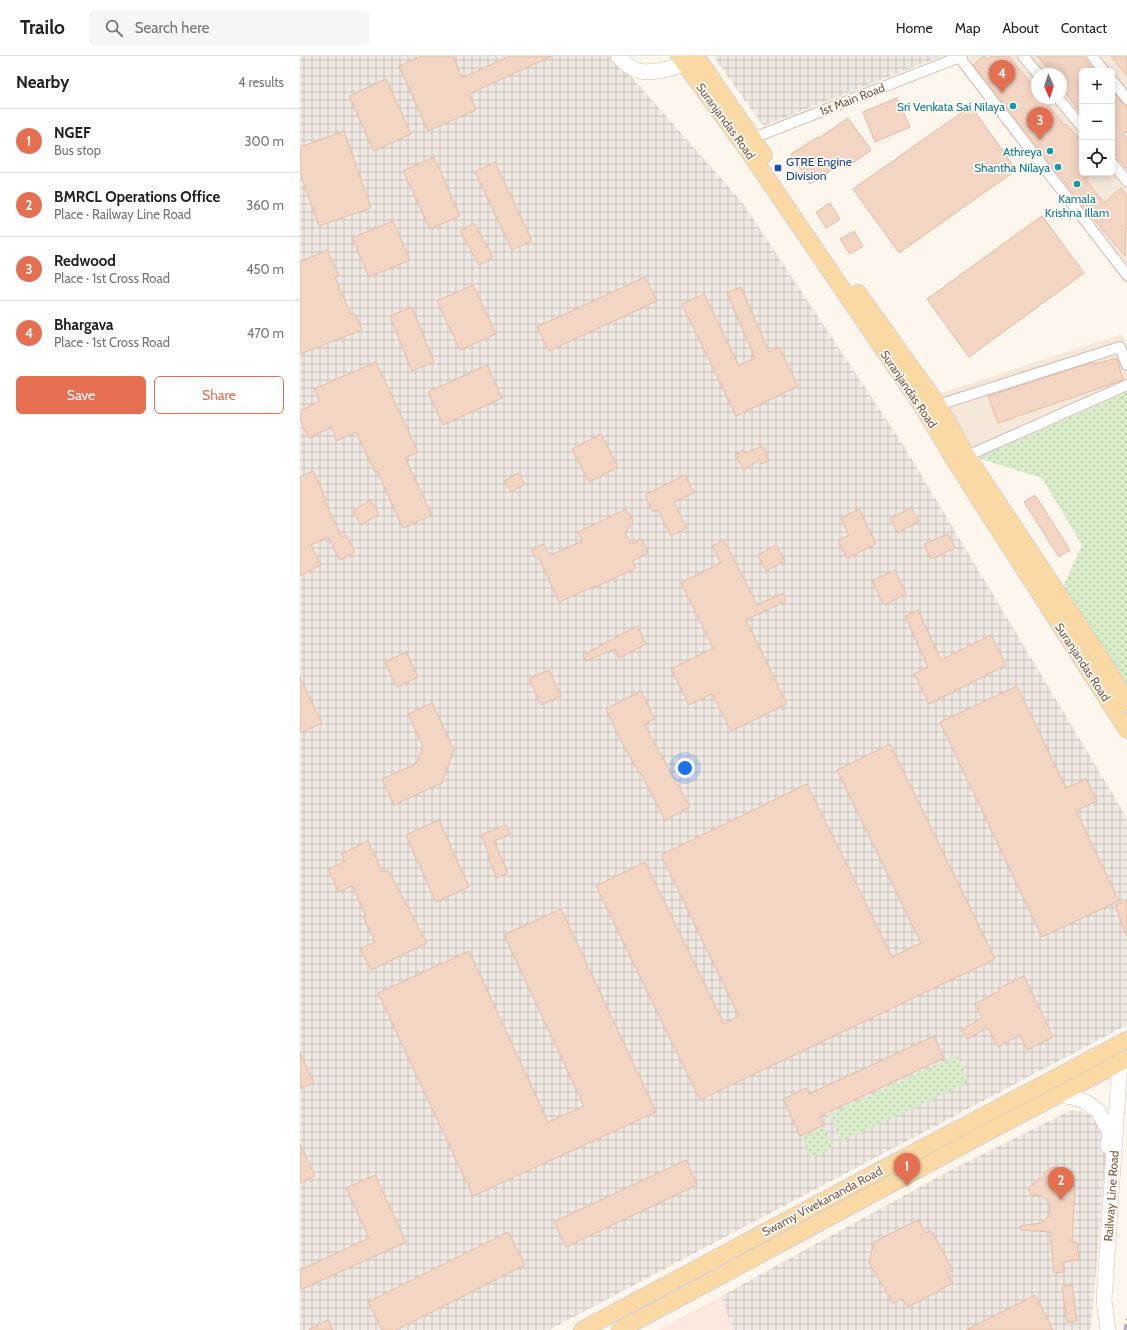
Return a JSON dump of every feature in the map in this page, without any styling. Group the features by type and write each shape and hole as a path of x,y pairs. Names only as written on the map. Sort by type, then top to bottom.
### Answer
{"main road":[{"path":"618,56 627,65 638,71 668,69 687,58"},
{"path":"633,56 647,61 687,58"},
{"name":"Suranjandas Road","path":"687,58 938,405 967,456 1100,657 1127,702"},
{"name":"Suranjandas Road","path":"747,140 924,409 955,461 1127,730"},
{"name":"Swamy Vivekananda Road","path":"582,1330 879,1170 1127,1040"},
{"name":"Swamy Vivekananda Road","path":"620,1330 982,1135 1123,1061"},
{"name":"Railway Line Road","path":"1108,1330 1104,1300 1123,1061"},
{"path":"1058,1095 1073,1097 1086,1102 1098,1111 1110,1133 1098,1273 1097,1301 1100,1330"}],"street":[{"path":"1023,56 1033,68"},
{"path":"1092,56 1102,68"},
{"path":"960,57 1127,275"},
{"name":"1st Main Road","path":"747,140 960,57"},
{"path":"1115,84 1127,99"},
{"path":"1063,104 1079,123"},
{"path":"1115,167 1127,182"},
{"path":"938,405 1120,347 1127,364"},
{"path":"967,456 1127,385"}],"shaded area":[{"path":"300,56 613,56 742,202 902,443 1127,818 1127,1025 549,1330 300,1330"},
{"path":"713,56 942,56 763,126"},
{"path":"952,56 1127,56 1127,285 958,65"},
{"path":"1122,334 1127,348 1127,392 978,458 941,393"},
{"path":"1071,1110 1084,1112 1093,1117 1107,1139 1091,1330 733,1330 721,1296 947,1172"},
{"path":"721,1296 733,1330 658,1330"}],"green space":[{"path":"1127,392 1127,689 1063,587 1082,545 1042,478 978,458"},
{"path":"957,1055 969,1082 842,1141 829,1115"},
{"path":"824,1127 834,1147 811,1158 802,1137"}],"building":[{"path":"422,56 453,56 462,78 510,56 552,56 469,94 476,110 428,131 399,66"},
{"path":"984,56 987,60 992,56 1009,56 1031,84 1031,104 1048,104 1064,125 1066,124 1079,139 1079,176 1089,176 1085,179 1104,203 1121,188 1127,196 1125,256 1080,203 973,65"},
{"path":"1037,56 1083,56 1092,68 1079,68 1079,111 1067,95 1067,68 1048,68"},
{"path":"1111,56 1127,56 1127,76"},
{"path":"386,79 411,134 374,151 349,96"},
{"path":"1115,94 1122,103 1127,105 1127,131 1123,134 1127,139 1127,169 1115,155"},
{"path":"897,98 910,127 875,142 863,112"},
{"path":"971,106 1016,170 899,253 853,189"},
{"path":"848,118 871,150 846,168 842,163 810,184 791,154 818,137 819,138"},
{"path":"344,131 371,208 319,226 300,173 300,147"},
{"path":"434,157 460,216 430,229 403,171"},
{"path":"495,162 532,241 512,250 475,172"},
{"path":"830,203 840,219 826,228 816,212"},
{"path":"1042,216 1084,273 969,357 927,299"},
{"path":"393,221 410,260 369,277 352,238"},
{"path":"474,223 493,257 479,265 460,231"},
{"path":"854,231 863,246 850,254 840,239"},
{"path":"327,250 339,275 335,277 351,315 355,314 362,330 300,354 300,262"},
{"path":"645,277 657,301 549,351 537,327"},
{"path":"473,285 496,334 460,350 437,301"},
{"path":"741,287 769,352 779,347 798,386 736,416 682,304 704,294 739,366 755,358 727,293"},
{"path":"412,307 434,362 412,371 390,316"},
{"path":"1117,358 1123,380 998,423 988,396 1093,362 1094,364"},
{"path":"376,362 418,452 405,458 432,515 403,528 377,471 375,472 356,432 337,441 331,427 309,438 300,420 300,411 320,401 314,389"},
{"path":"487,365 502,398 443,425 428,392"},
{"path":"601,434 618,467 589,482 572,449"},
{"path":"763,446 769,461 761,464 759,460 744,470 735,455 743,450 745,453"},
{"path":"313,471 326,499 324,500 342,537 346,535 355,552 340,560 328,537 311,545 321,565 300,576 300,477"},
{"path":"518,473 525,484 511,492 504,481"},
{"path":"685,475 694,493 674,502 687,528 671,536 658,510 653,512 645,495"},
{"path":"1035,495 1070,550 1059,557 1024,502"},
{"path":"370,500 379,514 361,525 353,511"},
{"path":"911,508 919,521 898,533 890,519"},
{"path":"626,509 633,521 625,533 631,544 642,539 648,553 632,561 636,568 596,587 595,586 559,602 538,556 536,558 531,551 543,544 550,555 583,541 578,532"},
{"path":"859,509 876,544 847,558 838,541 849,535 841,518"},
{"path":"948,534 955,548 931,559 924,544"},
{"path":"724,540 757,605 783,593 786,601 746,620 787,704 731,731 712,694 689,705 671,669 713,648 681,583 721,563 712,546"},
{"path":"776,545 785,561 766,571 758,555"},
{"path":"895,570 906,594 884,605 872,581"},
{"path":"918,610 941,660 991,635 1006,665 929,704 914,674 928,667 905,616"},
{"path":"637,626 646,644 619,658 615,649 586,661 583,655"},
{"path":"406,652 418,677 397,687 385,662"},
{"path":"549,670 561,696 541,705 529,679"},
{"path":"300,678 322,723 300,733"},
{"path":"1017,686 1066,788 1086,779 1097,801 1076,811 1119,901 1042,937 940,722"},
{"path":"641,691 655,719 644,724 690,807 665,820 640,772 639,773 621,741 606,709"},
{"path":"432,703 454,750 442,783 394,805 382,779 416,764 423,746 408,714"},
{"path":"890,744 995,959 700,1100 596,886 645,862 724,1024 739,1016 661,855 807,784 892,957 921,943 837,770"},
{"path":"439,820 469,887 436,902 406,835"},
{"path":"506,825 510,834 494,841 508,873 497,878 488,858 490,857 481,835"},
{"path":"368,841 383,872 388,870 427,943 371,970 360,949 375,942 363,917 366,916 352,886 339,892 328,870 345,861 341,854"},
{"path":"1127,901 1127,935 1126,935 1115,905"},
{"path":"561,909 656,1112 473,1196 378,993 469,951 548,1122 584,1106 504,935"},
{"path":"1024,976 1053,1037 1027,1050 1020,1035 998,1047 988,1028 967,1039 961,1030 982,1018 975,1004 999,991 998,989"},
{"path":"934,1036 944,1058 820,1116 824,1125 800,1136 783,1099 806,1088 809,1094"},
{"path":"300,1053 314,1083 300,1089"},
{"path":"300,1144 315,1176 300,1183"},
{"path":"686,1160 697,1185 566,1247 554,1222"},
{"path":"1053,1167 1058,1167 1066,1172 1068,1176 1068,1187 1075,1185 1072,1242 1077,1242 1079,1260 1063,1262 1064,1272 1054,1273 1050,1232 1021,1230 1020,1226 1041,1223 1048,1217 1050,1212 1049,1202 1041,1196 1031,1195 1028,1189 1038,1179 1043,1179 1045,1172"},
{"path":"375,1175 406,1242 300,1290 300,1270 369,1238 346,1188"},
{"path":"918,1220 926,1233 931,1230 953,1271 947,1273 953,1283 908,1307 902,1299 893,1303 869,1263 874,1242"},
{"path":"508,1232 525,1265 396,1330 382,1330 368,1302"},
{"path":"1072,1285 1077,1321 1067,1322 1062,1287"},
{"path":"1035,1295 1053,1330 966,1330"},
{"path":"328,1320 333,1330 308,1330"}],"railway":[{"path":"1125,1330 1127,1319"}],"place":[{"name":"Bhargava","path":"1002,93"},
{"name":"Sri Venkata Sai Nilaya","path":"1013,106"},
{"name":"Redwood","path":"1040,140"},
{"name":"Athreya","path":"1050,151"},
{"name":"Shantha Nilaya","path":"1058,167"},
{"name":"GTRE Engine Division","path":"778,168"},
{"name":"Kamala Krishna Illam","path":"1077,184"},
{"name":"NGEF","path":"907,1186"},
{"name":"BMRCL Operations Office","path":"1061,1200"}]}
